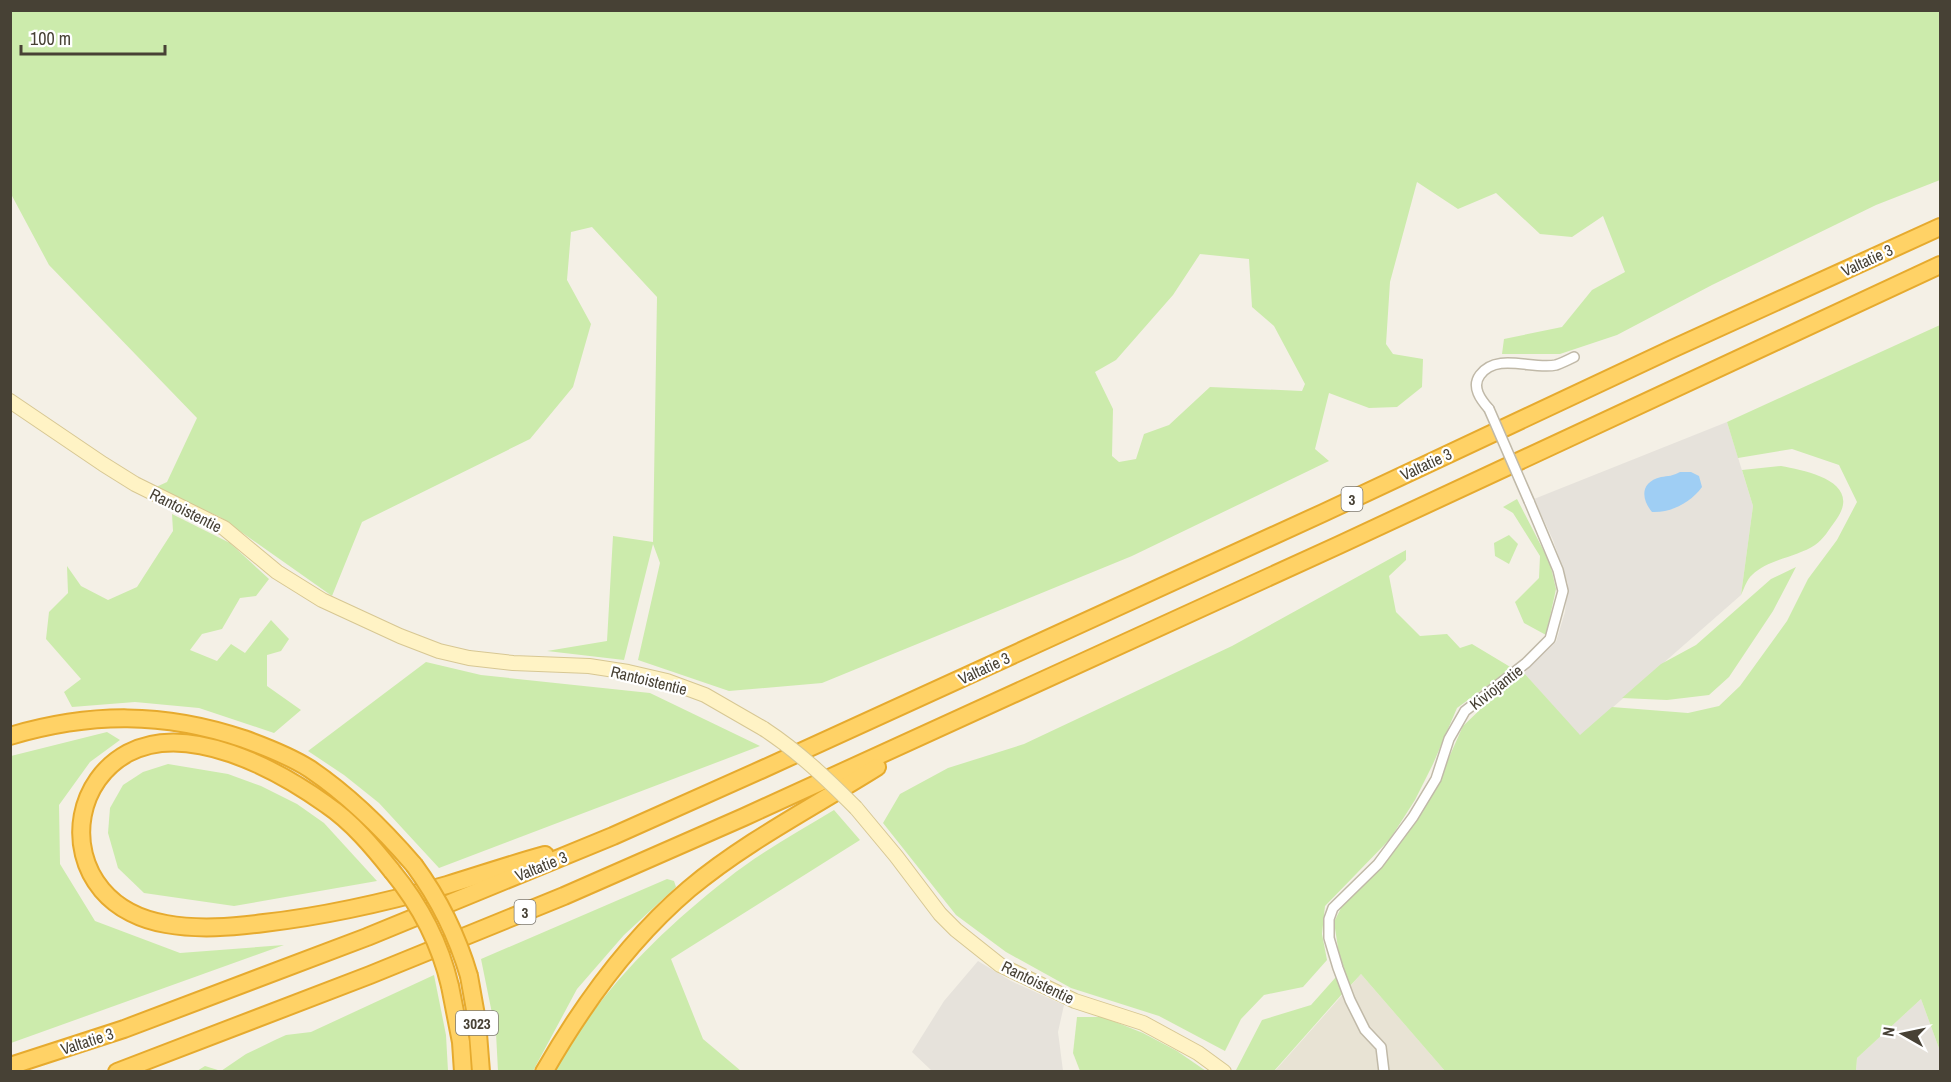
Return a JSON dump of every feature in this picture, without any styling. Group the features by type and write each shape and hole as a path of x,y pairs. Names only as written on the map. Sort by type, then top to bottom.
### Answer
{"highway":[{"name":"Valtatie 3","path":"10,1066 124,1029 367,937 613,836 1323,513 1672,349 1941,227"},
{"name":"3","path":"117,1071 370,975 554,901 927,735 1941,265"},
{"name":"3023","path":"10,736 58,723 114,718 150,718 183,722 230,735 263,746 310,769 359,807 384,831 414,865 438,899 469,976 477,1021 481,1071"},
{"path":"544,1071 605,978 651,924 690,888 735,855 927,735"},
{"name":"3023","path":"464,1071 462,1042 445,963 436,940 419,908 392,871 373,848 328,805 256,764 196,744 174,743 149,746 122,757 108,767 96,782 87,798 82,817 81,842 93,876 108,897 126,910 142,918 192,927 242,926 300,920 343,912 446,885 613,836"}],"street":[{"name":"Kiviojantie","path":"1384,1071 1381,1047 1365,1030 1338,968 1329,938 1329,919 1333,908 1378,864 1413,817 1436,780 1449,739 1465,711 1526,663 1550,639 1563,591 1558,570 1489,409 1479,397 1476,387 1480,375 1495,364 1555,365 1574,357"},
{"name":"Rantoistentie","path":"10,400 119,474 224,528 277,572 313,594 379,627 439,651 469,658 513,663 589,666 628,672 667,681 705,695 792,747 818,770 856,808 940,914 956,930 1000,965 1075,1001 1143,1023 1198,1053 1224,1071"}],"shaded area":[{"path":"1727,422 1753,506 1741,595 1580,736 1524,673 1556,642 1565,612 1568,584 1553,540 1534,499"},
{"path":"978,961 1011,981 1064,1005 1058,1032 1063,1071 932,1071 912,1052 944,1001"},
{"path":"1361,974 1445,1071 1274,1072"},
{"path":"1921,999 1940,1051 1940,1071 1856,1072 1857,1058"}],"green space":[{"path":"10,11 1940,11 1940,180 1876,205 1712,285 1617,335 1560,354 1502,354 1504,339 1562,327 1592,290 1625,272 1603,216 1572,237 1540,234 1496,193 1458,209 1417,182 1390,282 1386,344 1393,354 1423,359 1422,387 1397,407 1369,408 1329,393 1315,449 1329,461 1132,556 822,683 729,691 638,660 660,563 653,544 624,660 547,651 607,641 613,536 653,542 657,297 592,227 571,232 567,280 591,324 573,387 530,439 362,522 332,596 220,517 154,488 167,482 197,418 49,265 11,194","holes":["1200,254 1249,259 1252,307 1274,326 1305,384 1302,391 1210,387 1169,425 1144,434 1136,459 1119,462 1112,456 1113,409 1095,372 1116,360 1173,295"]},
{"path":"1940,325 1940,1051 1921,999 1857,1058 1856,1071 1445,1071 1361,974 1350,986 1339,954 1334,922 1342,906 1417,820 1434,791 1463,726 1524,673 1580,735 1612,707 1688,713 1719,706 1740,686 1787,621 1808,579 1837,540 1857,502 1839,465 1792,449 1738,458 1727,422"},
{"path":"1781,466 1805,471 1829,481 1838,488 1843,496 1842,507 1836,520 1818,543 1766,565 1752,575 1741,595 1753,506 1742,470"},
{"path":"1517,499 1550,563 1556,589 1546,635 1524,623 1515,602 1539,578 1540,556 1513,513 1503,507"},
{"path":"172,514 230,543 269,579 256,596 240,598 222,629 202,634 190,650 217,661 231,644 245,653 271,620 289,639 281,651 267,655 267,686 301,710 274,733 199,708 135,702 72,707 64,692 81,679 46,639 49,612 68,593 67,566 81,586 108,600 137,587 173,531"},
{"path":"1509,535 1518,544 1509,564 1495,556 1494,543"},
{"path":"1406,550 1406,560 1389,576 1396,612 1420,636 1447,634 1460,648 1472,644 1512,668 1457,708 1415,800 1390,839 1325,906 1322,934 1327,960 1303,987 1264,995 1241,1019 1225,1051 1159,1016 1071,988 1006,952 956,915 883,823 900,794 948,768 1024,744 1232,646"},
{"path":"1796,567 1773,611 1729,677 1709,695 1667,700 1622,698 1661,664 1696,645 1771,579"},
{"path":"426,662 481,675 650,693 760,746 439,868 379,803 344,775 308,751"},
{"path":"107,732 120,740 90,762 59,805 60,864 95,921 180,953 284,945 11,1043 11,756"},
{"path":"168,764 228,774 261,786 297,804 324,823 377,881 234,906 144,893 118,868 108,833 110,808 123,785 143,772"},
{"path":"834,810 860,840 671,959 703,1039 741,1071 555,1071 571,1043 610,991 631,966 677,921 752,860"},
{"path":"667,879 674,881 676,887 624,935 577,989 533,1071 498,1071 496,1033 481,959"},
{"path":"434,975 446,1035 448,1071 221,1071 246,1054 286,1035 311,1032"},
{"path":"1336,977 1343,993 1274,1071 1235,1072 1262,1020 1311,1005"},
{"path":"1077,1017 1103,1017 1143,1033 1177,1051 1206,1071 1080,1071 1073,1053"},
{"path":"205,1066 221,1071 197,1071"}],"water":[{"path":"1680,472 1691,472 1699,476 1702,487 1680,506 1667,511 1652,512 1644,497 1646,487 1654,479"}]}
